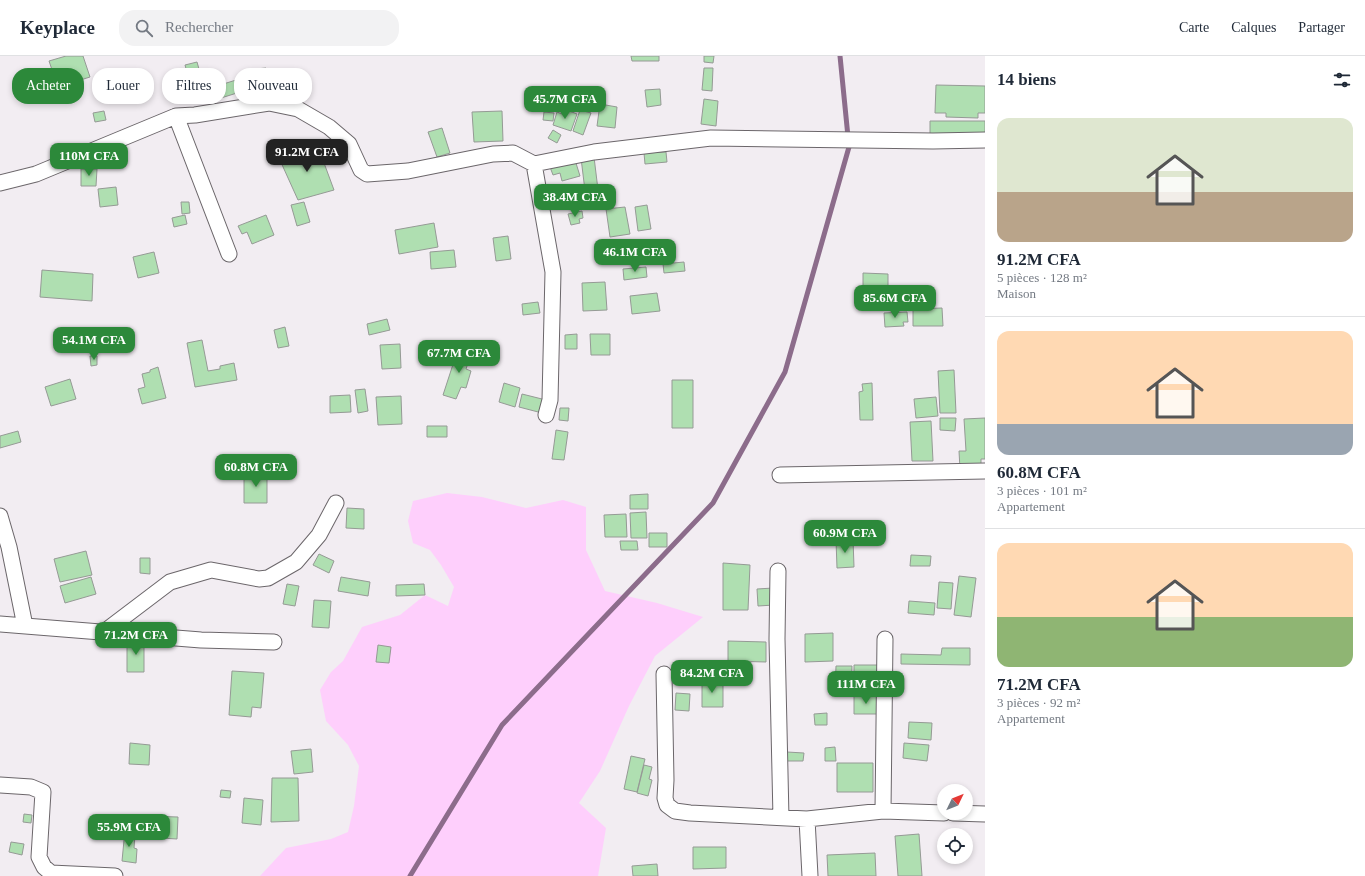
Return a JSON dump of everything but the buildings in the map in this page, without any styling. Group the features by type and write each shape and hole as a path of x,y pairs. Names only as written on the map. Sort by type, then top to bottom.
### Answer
{"street":[{"path":"0,183 36,174 176,116 196,115 269,103 298,109 329,127 349,144 361,170 367,174 408,171 494,154 513,154 534,164 594,152 711,138 933,141 985,140"},
{"path":"176,116 229,254"},
{"path":"534,164 553,272 550,400 546,414"},
{"path":"780,475 985,471"},
{"path":"104,632 170,582 211,570 259,579 268,578 296,562 319,534 336,503"},
{"path":"0,516 9,547 25,626"},
{"path":"778,571 777,639 782,818"},
{"path":"0,624 201,640 274,642"},
{"path":"883,810 885,639"},
{"path":"664,674 665,798 666,805 675,811 806,819 883,810 937,813"},
{"path":"0,785 31,787 43,792 39,857 44,867 51,873 115,876"},
{"path":"973,814 985,814"},
{"path":"806,819 810,876"}],"shaded area":[{"path":"447,493 482,497 526,508 563,500 586,507 586,550 605,591 657,603 703,617 655,656 629,706 600,771 579,803 606,828 598,876 260,876 286,848 331,839 348,832 354,806 359,766 348,745 326,721 320,690 331,672 343,661 362,627 400,615 425,595 448,606 454,587 430,550 413,543 408,521 413,501"}],"waterway":[{"path":"410,876 502,725 713,503 785,372 849,147 840,56"}]}
